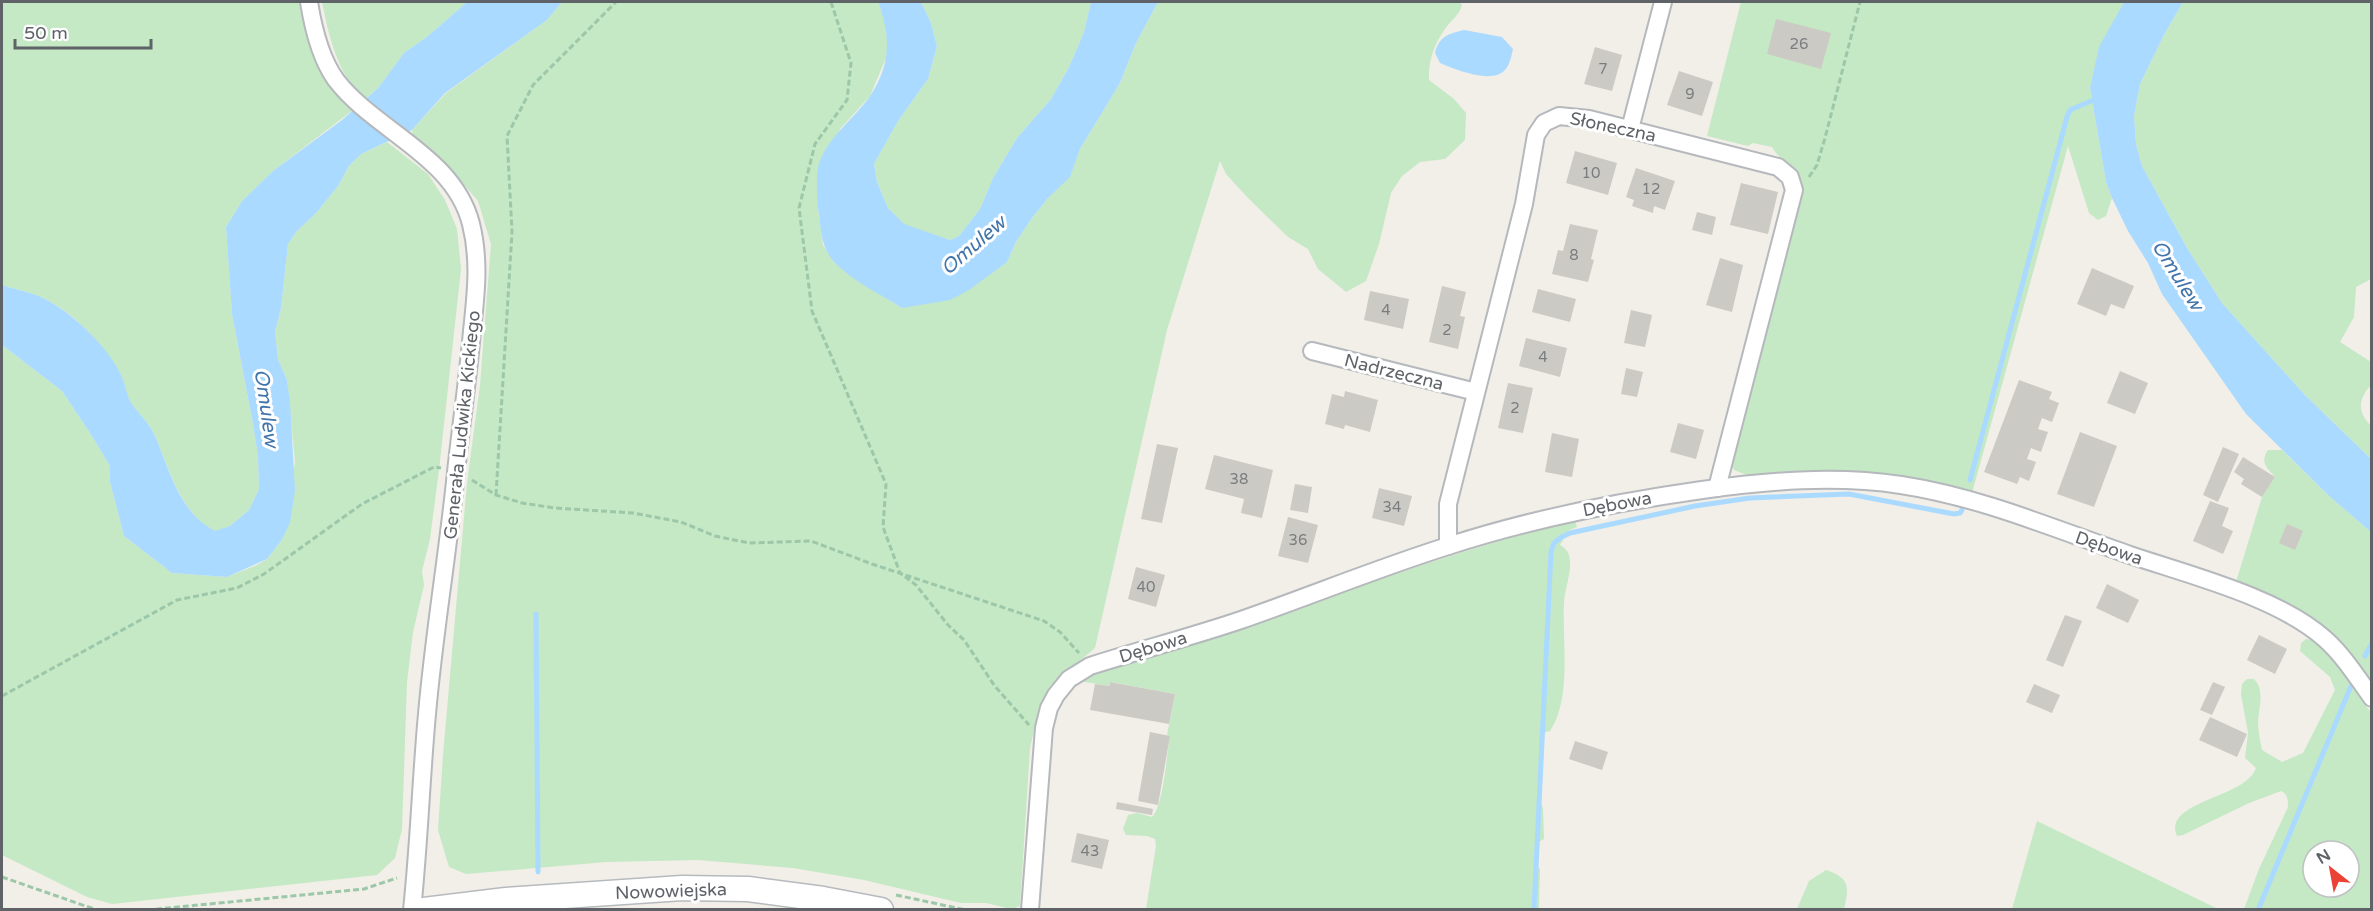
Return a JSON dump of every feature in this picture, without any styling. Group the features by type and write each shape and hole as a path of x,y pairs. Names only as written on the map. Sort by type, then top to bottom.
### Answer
{"main road":[{"name":"Nowowiejska","path":"424,909 506,900 681,888 748,890 880,909"}],"street":[{"name":"Generała Ludwika Kickiego","path":"309,2 312,21 323,55 334,77 353,100 439,170 458,195 470,221 476,250 478,273 456,470 453,518 427,712 412,909"},
{"path":"1630,129 1663,2"},
{"name":"Słoneczna","path":"1448,546 1448,504 1524,204 1536,135 1544,123 1559,116 1588,119 1778,166 1790,177 1794,190"},
{"path":"1717,488 1794,190"},
{"name":"Nadrzeczna","path":"1311,351 1476,393"},
{"name":"Dębowa","path":"1030,909 1041,743 1049,708 1069,679 1090,666 1236,622 1448,546 1588,509 1649,498 1717,488 1811,479 1858,480 1941,492 2231,589 2290,615 2320,635 2333,647 2372,698"}],"path":[{"path":"496,495 512,232 507,136 533,85 616,2"},
{"path":"831,2 851,63 847,99 814,144 799,208 812,311 886,484 883,527 900,573 916,585 948,625 964,640 994,685 1036,733 1041,743"},
{"path":"1794,190 1808,179 1817,165 1860,2"},
{"path":"2,696 177,600 237,588 264,574 362,504 434,467 456,470 496,495 522,504 633,513 681,522 715,536 749,543 811,541 1044,621 1060,632 1090,666"},
{"path":"2,877 97,909"},
{"path":"147,909 364,889"}],"green space":[{"path":"2,2 301,2 324,74 353,110 273,171 242,201 226,227 232,314 258,456 259,489 249,510 230,526 215,532 193,513 171,476 152,431 129,399 120,373 105,351 78,321 45,299 2,285"},
{"path":"322,2 467,2 428,36 404,53 378,88 365,99 355,89 341,67 331,41"},
{"path":"562,2 878,2 886,24 888,53 870,96 840,129 818,185 818,209 823,245 834,262 902,308 1007,262 1016,242 1032,218 1070,176 1080,149 1120,83 1136,43 1158,2 1460,2 1462,5 1435,47 1429,80 1454,99 1466,113 1465,140 1445,159 1420,162 1402,176 1391,193 1379,244 1366,281 1346,292 1318,269 1308,249 1288,237 1248,198 1226,174 1220,161 1167,330 1095,648 1050,686 1039,708 1030,748 1020,906 1011,909 986,903 961,903 864,880 793,868 698,860 606,862 466,874 449,867 438,830 443,755 467,483 480,385 491,244 478,201 452,171 413,137 412,130 446,93 547,20"},
{"path":"921,2 1091,2 1084,32 1069,67 1051,99 1017,138 993,178 980,209 959,236 950,240 904,225 888,208 877,182 874,164 898,121 928,79 937,46 931,23"},
{"path":"1741,2 2124,2 2090,88 2106,182 2112,198 2106,216 2098,220 2089,213 2068,146 1972,493 1860,473 1747,475 1734,470 1731,463 1803,186 1796,171 1772,147 1753,143 1748,146 1707,136"},
{"path":"2183,2 2371,2 2371,279 2356,287 2354,317 2340,342 2371,362 2371,385 2362,400 2361,411 2371,426 2371,459 2304,394 2222,303 2187,248 2142,166 2136,144 2134,116 2140,84"},
{"path":"387,142 428,174 445,200 457,229 461,269 439,470 430,539 422,571 424,585 413,632 407,682 402,829 395,858 377,875 112,904 87,897 2,855 2,345 62,391 92,436 110,466 110,482 124,536 172,573 227,577 257,565 267,559 281,541 295,462 287,380 278,359 275,332 281,308 288,244 338,186 349,166 361,154"},
{"path":"2268,450 2282,450 2329,496 2371,532 2371,680 2342,645 2316,621 2272,597 2236,582 2262,497 2275,477 2264,461"},
{"path":"1575,521 1577,527 1569,530 1560,545 1568,553 1570,561 1564,602 1564,686 1557,718 1550,731 1542,733 1539,801 1543,808 1544,839 1537,843 1536,866 1540,869 1539,909 1146,909 1156,846 1155,839 1147,836 1126,835 1123,829 1128,815 1137,813 1152,817 1156,811 1164,780 1170,736 1167,735 1175,694 1111,682 1110,686 1079,681 1088,675 1237,629 1455,554"},
{"path":"2306,639 2315,640 2339,665 2371,713 2371,909 2244,909 2259,869 2288,807 2288,800 2281,791 2177,836 2176,824 2181,815 2237,787 2249,778 2256,768 2245,758 2248,733 2241,694 2242,684 2247,679 2254,679 2259,688 2261,699 2258,725 2262,750 2282,762 2303,753 2335,690 2330,677 2300,651 2301,643"},
{"path":"2037,821 2218,909 2012,909"},
{"path":"1826,870 1840,876 1846,884 1847,895 1844,909 1797,909 1809,881"}],"water":[{"name":"Omulew","path":"467,2 562,2 547,20 445,93 412,130 361,154 349,166 338,186 317,212 296,232 288,244 281,308 275,332 278,359 287,380 290,403 295,490 290,523 281,541 267,559 227,577 172,573 124,536 110,482 110,466 62,391 2,345 2,285 45,299 67,313 89,332 116,366 129,399 152,431 184,502 203,523 215,531 230,526 249,510 259,489 258,456 232,314 226,227 242,201 273,171 342,120 378,88 404,53 428,36"},
{"name":"Omulew","path":"878,2 921,2 931,23 937,46 928,79 898,121 874,164 877,182 888,208 904,224 950,240 959,236 980,209 993,178 1017,138 1051,99 1069,67 1084,32 1091,2 1158,2 1136,43 1120,83 1080,149 1070,177 1048,198 1032,218 1016,242 1007,262 969,290 950,300 902,308 858,281 834,262 823,240 818,203 817,172 824,152 870,96 882,73 887,39"},
{"name":"Omulew","path":"2124,2 2183,2 2140,84 2134,116 2136,144 2142,166 2187,248 2222,303 2304,394 2371,459 2371,532 2329,496 2246,414 2162,294 2148,263 2128,231 2112,198 2106,182 2090,88 2099,47"},
{"path":"1464,30 1502,37 1513,49 1509,64 1504,71 1498,75 1482,76 1440,63 1435,53 1441,40"}],"building":[{"path":"1776,19 1831,33 1821,69 1767,54"},
{"path":"1595,47 1622,55 1612,91 1584,84"},
{"path":"1679,71 1713,82 1702,116 1667,105"},
{"path":"1575,151 1617,163 1608,195 1566,183"},
{"path":"1636,168 1675,181 1665,210 1654,206 1653,213 1632,206 1634,200 1626,197"},
{"path":"1741,183 1778,192 1768,234 1730,225"},
{"path":"1697,212 1716,217 1712,235 1692,230"},
{"path":"1570,224 1598,230 1588,282 1552,274 1558,250 1563,251"},
{"path":"1720,258 1743,265 1732,312 1706,305"},
{"path":"2092,268 2134,286 2124,309 2111,304 2106,316 2077,304"},
{"path":"1442,286 1466,292 1460,316 1465,317 1458,349 1429,342"},
{"path":"1538,289 1576,299 1570,322 1532,312"},
{"path":"1370,291 1409,299 1403,329 1364,320"},
{"path":"1631,310 1652,315 1645,347 1624,343"},
{"path":"1526,338 1567,348 1560,377 1519,366"},
{"path":"1626,368 1643,372 1637,397 1621,394"},
{"path":"2120,371 2148,383 2135,414 2107,403"},
{"path":"2019,380 2052,392 2049,399 2059,403 2052,422 2042,418 2038,429 2048,432 2041,452 2031,448 2027,459 2036,462 2029,481 2020,477 2017,484 1984,472"},
{"path":"1508,383 1533,388 1523,433 1498,428"},
{"path":"1345,391 1378,400 1370,432 1345,425 1344,429 1325,424 1332,394 1344,397"},
{"path":"1678,423 1704,430 1696,459 1670,452"},
{"path":"2080,432 2117,446 2094,507 2057,494"},
{"path":"1552,433 1579,439 1572,477 1545,472"},
{"path":"1157,444 1178,448 1162,523 1141,519"},
{"path":"2223,447 2239,454 2218,502 2203,495"},
{"path":"1214,455 1273,470 1262,518 1241,513 1244,499 1205,489"},
{"path":"2243,457 2275,477 2262,497 2241,484 2244,479 2234,472"},
{"path":"1295,484 1312,487 1308,513 1290,510"},
{"path":"1379,488 1412,496 1404,526 1372,518"},
{"path":"2210,501 2229,508 2222,526 2233,531 2223,554 2193,541"},
{"path":"1288,517 1318,525 1308,563 1278,556"},
{"path":"2287,524 2303,531 2295,550 2279,543"},
{"path":"1136,567 1165,575 1156,607 1128,599"},
{"path":"2107,584 2139,600 2128,623 2096,608"},
{"path":"2065,615 2082,621 2063,667 2046,660"},
{"path":"2259,635 2287,649 2275,674 2247,660"},
{"path":"1110,682 1175,694 1169,724 1090,710 1095,684 1110,686"},
{"path":"2213,682 2225,687 2212,715 2200,710"},
{"path":"2034,684 2060,695 2052,713 2026,702"},
{"path":"2210,717 2247,734 2237,757 2199,740"},
{"path":"1150,732 1170,736 1158,805 1138,801"},
{"path":"1575,741 1608,752 1602,770 1569,759"},
{"path":"1117,802 1153,809 1152,815 1116,809"},
{"path":"1077,833 1109,840 1102,869 1071,862"}],"waterway":[{"path":"1970,480 2067,117 2070,110 2091,101"},
{"path":"1534,910 1551,552 1554,543 1570,533 1695,506 1750,498 1849,494 1954,514 1962,510"},
{"path":"536,614 538,872"},
{"path":"2365,656 2372,643"},
{"path":"2258,910 2351,686"}]}
